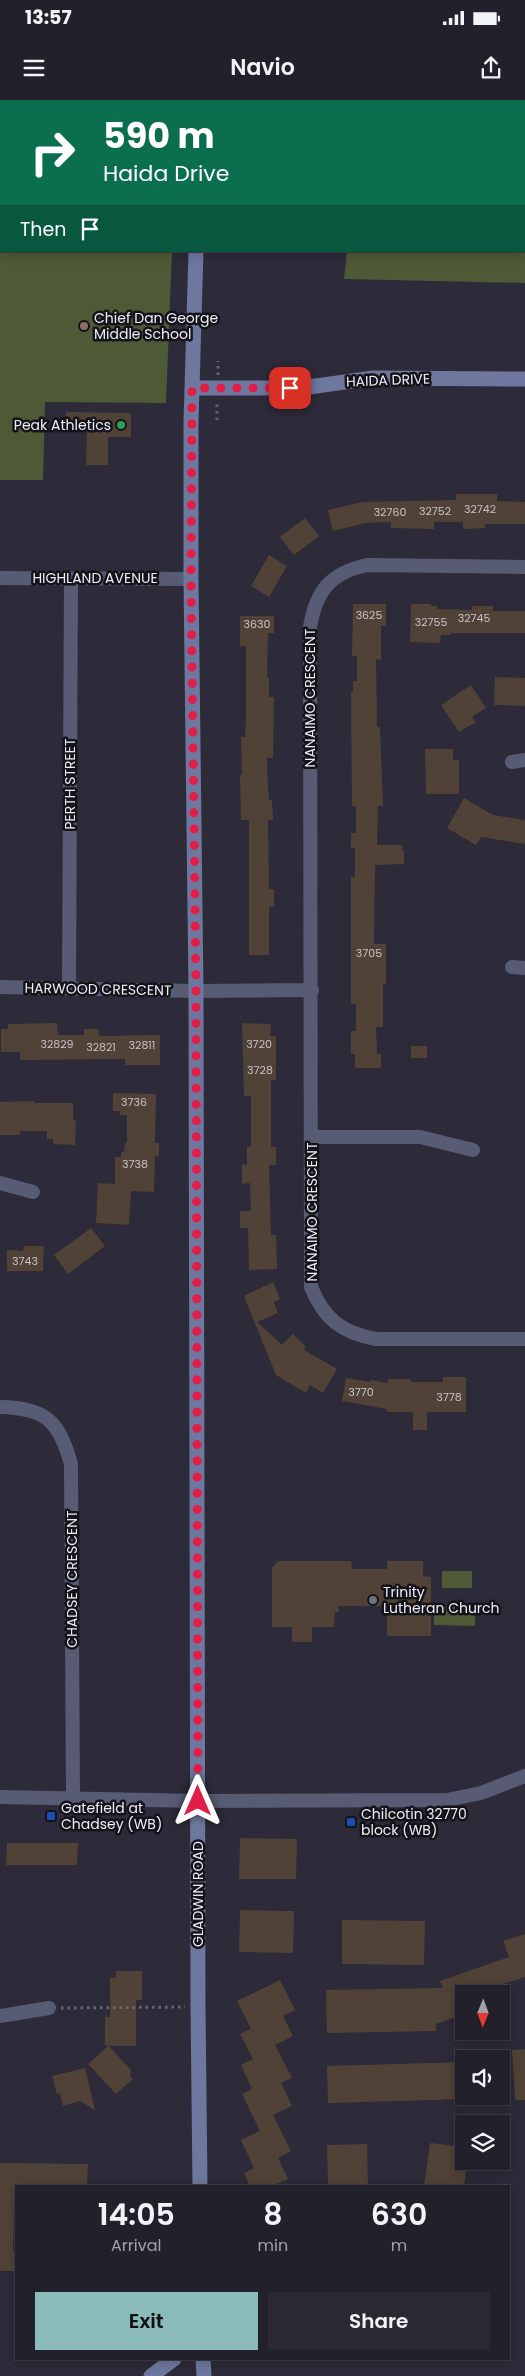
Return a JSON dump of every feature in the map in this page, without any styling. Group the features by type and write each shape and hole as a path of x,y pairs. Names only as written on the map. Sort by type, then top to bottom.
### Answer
{"main road":[{"name":"GLADWIN ROAD","path":"196,252 192,388 191,578 196,991 200,2185"},
{"name":"HAIDA DRIVE","path":"192,388 302,388 373,378 525,379"},
{"path":"151,2376 173,2360"},
{"path":"203,2360 204,2376"}],"street":[{"name":"NANAIMO CRESCENT","path":"525,567 367,565 350,569 334,578 318,594 310,627 311,1287 319,1307 335,1322 354,1335 376,1339 525,1339"},
{"name":"HIGHLAND AVENUE","path":"0,578 191,578"},
{"name":"PERTH STREET","path":"70,989 71,579"},
{"name":"HARWOOD CRESCENT","path":"0,987 196,991"},
{"path":"196,991 312,990"},
{"path":"312,1136 420,1137 473,1150"},
{"path":"0,1182 33,1192"},
{"name":"CHADSEY CRESCENT","path":"0,1406 22,1407 46,1416 64,1439 72,1464 73,1797"},
{"path":"0,1797 198,1801 447,1800 481,1793 525,1776"},
{"path":"0,2016 49,2008"}],"path":[{"path":"49,2008 198,2007"}],"green space":[{"name":"Chief Dan George Middle School","path":"0,252 172,252 166,403 45,402 43,480 0,480"},
{"path":"347,252 525,252 525,283 344,279"},
{"path":"442,1571 472,1571 472,1588 442,1588"},
{"path":"434,1606 475,1606 475,1626 434,1625"}],"building":[{"path":"66,412 131,413 131,437 108,437 108,465 86,465 87,430 66,430"},
{"path":"456,494 497,494 497,501 525,502 525,524 485,524 485,528 463,529 463,522 434,522 434,529 391,528 391,522 365,523 333,531 328,510 362,502 456,500"},
{"path":"305,518 319,536 294,555 280,537"},
{"path":"269,555 287,566 269,597 251,586"},
{"path":"353,604 386,604 386,626 381,626 381,660 376,659 377,727 380,727 383,806 378,806 377,845 402,845 402,851 404,851 404,864 375,865 374,944 386,944 386,984 383,984 383,1027 376,1027 377,1054 381,1054 381,1068 355,1068 355,1054 351,1054 351,1031 356,1031 356,1004 351,1004 351,877 355,877 355,848 351,848 351,833 356,833 356,806 352,806 351,692 353,692 353,681 357,681 357,656 352,656"},
{"path":"411,604 431,604 431,606 437,606 437,609 472,610 472,606 493,606 493,611 525,611 525,633 451,633 450,635 441,635 440,643 410,642"},
{"path":"240,616 274,616 274,633 268,633 267,678 269,677 269,697 274,697 273,758 267,758 268,790 269,800 272,800 273,820 268,820 269,889 274,889 274,907 269,907 269,955 249,955 249,820 241,820 240,775 242,775 241,737 245,737 246,717 246,646 240,646"},
{"path":"495,677 525,678 525,706 494,705"},
{"path":"471,685 486,708 472,717 476,722 459,732 441,705"},
{"path":"425,749 453,749 453,760 459,760 459,794 426,794"},
{"path":"464,798 493,815 525,820 525,844 481,837 476,845 447,828"},
{"path":"57,1023 58,1035 84,1035 84,1029 99,1029 99,1036 160,1035 160,1065 125,1065 125,1059 20,1060 20,1052 1,1052 1,1029 8,1029 8,1024"},
{"path":"242,1023 271,1024 270,1036 276,1036 276,1080 271,1080 271,1147 276,1147 276,1165 269,1165 271,1235 276,1235 277,1269 249,1270 248,1228 240,1228 240,1211 251,1211 250,1183 242,1184 242,1164 247,1165 247,1147 251,1147 251,1096 244,1096"},
{"path":"411,1046 427,1046 427,1058 411,1058"},
{"path":"113,1093 156,1094 155,1143 159,1143 159,1156 155,1156 154,1192 131,1191 129,1225 96,1223 98,1183 115,1184 115,1157 121,1157 121,1152 124,1152 125,1143 127,1143 127,1115 120,1115 120,1111 113,1111"},
{"path":"34,1101 34,1103 73,1103 73,1120 76,1120 75,1145 53,1144 53,1139 47,1139 47,1131 20,1131 20,1135 0,1135 0,1102"},
{"path":"91,1228 105,1246 68,1274 54,1255"},
{"path":"24,1246 44,1246 43,1271 7,1271 7,1250 23,1251"},
{"path":"273,1282 280,1299 274,1302 278,1313 257,1322 282,1345 293,1334 306,1347 304,1350 337,1369 323,1393 310,1385 306,1393 276,1375 244,1296"},
{"path":"443,1377 466,1377 466,1412 427,1412 427,1430 413,1430 413,1412 387,1412 387,1409 342,1401 346,1378 388,1383 388,1379 411,1379 411,1382 443,1382"},
{"name":"Trinity Lutheran Church","path":"278,1561 351,1561 352,1569 387,1569 387,1561 423,1561 423,1576 431,1577 431,1636 387,1636 387,1606 338,1606 339,1612 335,1612 334,1627 312,1627 312,1642 292,1642 292,1627 272,1627 272,1568"},
{"path":"240,1838 297,1839 296,1879 239,1879"},
{"path":"7,1843 78,1843 77,1865 6,1865"},
{"path":"240,1910 294,1911 293,1953 239,1952"},
{"path":"342,1920 425,1921 424,1965 342,1964"},
{"path":"525,1934 525,1977 503,1985 455,1985 455,2017 436,2024 436,2031 327,2033 326,1990 443,1988 440,1981 509,1957 503,1941"},
{"path":"116,1971 142,1971 142,2000 136,2000 136,2046 109,2046 131,2070 130,2076 133,2079 116,2094 88,2064 108,2046 105,2045 105,2017 110,2017 110,1978 116,1978"},
{"path":"280,1980 295,2010 283,2016 293,2036 275,2045 292,2078 281,2083 292,2106 273,2115 291,2151 278,2158 288,2179 274,2185 250,2185 244,2173 254,2168 241,2140 260,2131 242,2094 252,2089 241,2065 253,2059 240,2034 251,2029 237,2001"},
{"path":"525,2049 525,2100 515,2100 512,2050"},
{"path":"455,2062 455,2099 328,2103 327,2066"},
{"path":"85,2068 95,2110 80,2101 63,2106 60,2093 57,2094 52,2076"},
{"path":"430,2143 455,2146 455,2170 466,2170 464,2185 424,2185"},
{"path":"367,2144 368,2185 328,2185 327,2145"},
{"path":"0,2163 88,2164 87,2185 15,2185 13,2252 15,2253 15,2271 0,2271"}],"place":[{"name":"Chief Dan George Middle School","path":"84,326"},
{"name":"Peak Athletics","path":"121,425"},
{"name":"Trinity Lutheran Church","path":"373,1600"},
{"name":"Gatefield at Chadsey (WB)","path":"51,1816"},
{"name":"Chilcotin 32770 block (WB)","path":"351,1822"}],"route":[{"path":"198,1801 196,991 191,578 192,388 290,388"}]}
